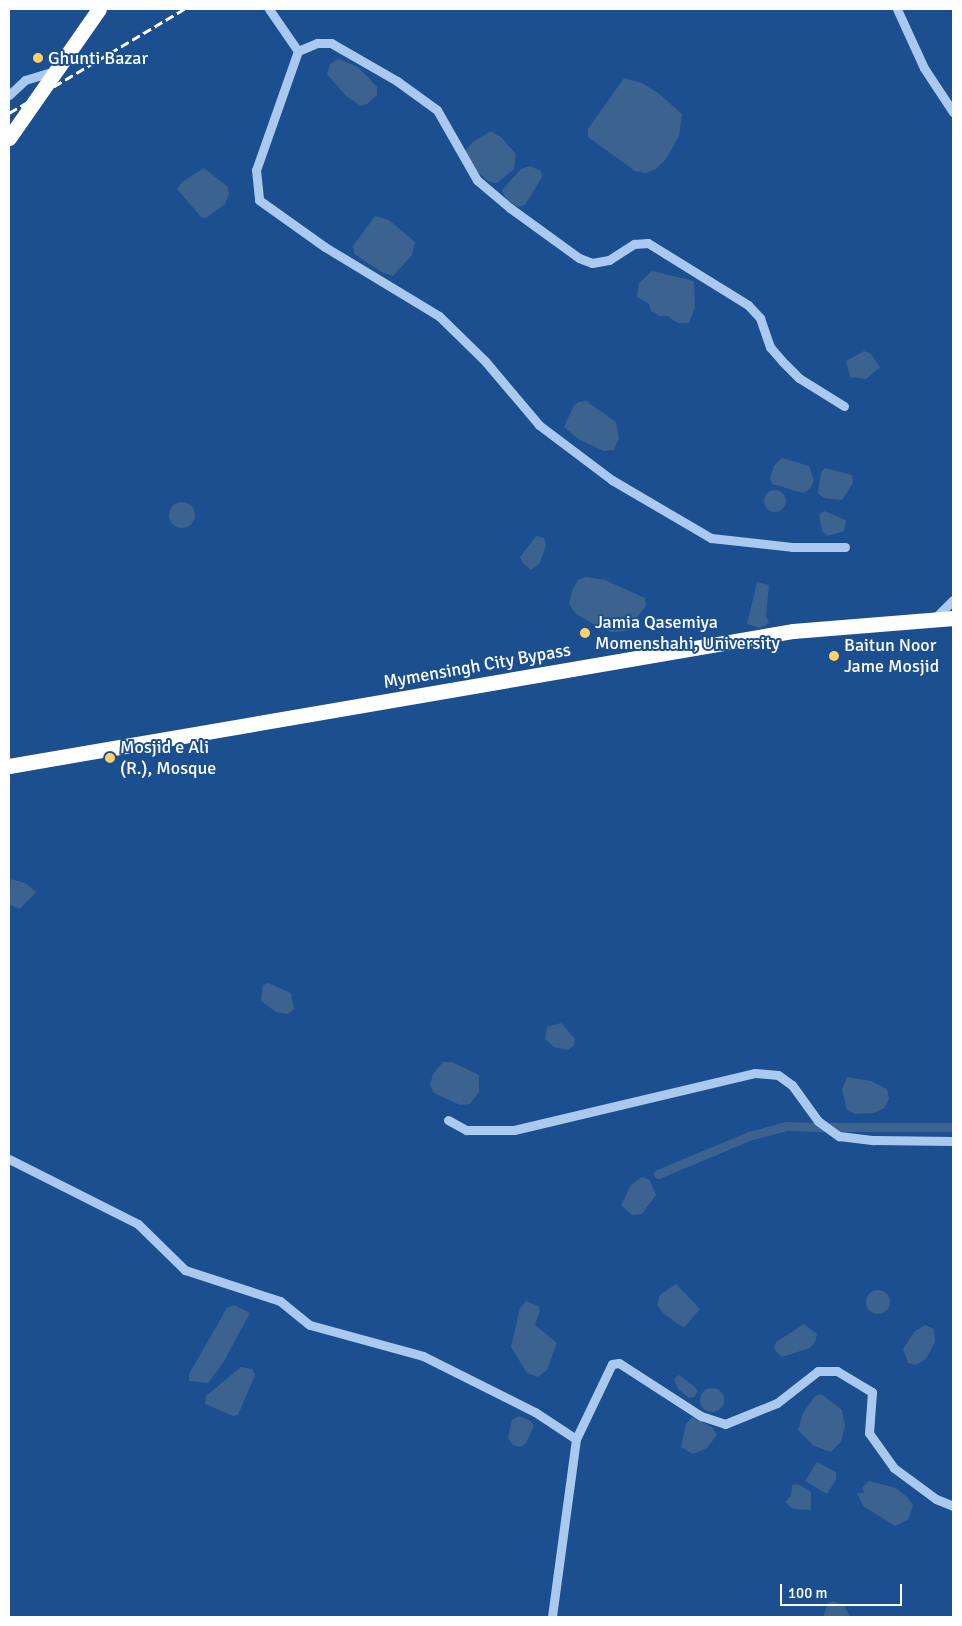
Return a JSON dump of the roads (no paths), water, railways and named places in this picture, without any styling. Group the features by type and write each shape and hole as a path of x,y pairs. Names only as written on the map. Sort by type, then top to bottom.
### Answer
{"highway":[{"path":"9,138 99,9"},
{"name":"Mymensingh City Bypass","path":"9,766 793,631 953,618"}],"street":[{"path":"269,9 298,51"},
{"path":"897,9 924,68 953,112"},
{"path":"844,406 799,378 782,361 770,347 760,318 741,300 648,243 634,244 609,260 592,263 579,258 510,208 477,180 437,110 398,81 331,43 317,43 298,51 256,170 259,200 325,247 439,316 485,361 539,425 612,480 711,538 792,547 845,547"},
{"path":"9,95 25,80 55,71"},
{"path":"933,620 953,600"},
{"path":"448,1120 466,1130 514,1130 755,1073 778,1075 792,1085 818,1120 839,1136 874,1140 953,1141"},
{"path":"9,1159 138,1224 185,1270 280,1301 310,1325 423,1356 535,1412 576,1439"},
{"path":"552,1617 576,1439 612,1364 618,1363 701,1416 725,1424 777,1403 818,1370 837,1371 872,1392 869,1433 894,1468 936,1499 953,1506"}],"water":[{"path":"339,59 358,67 377,87 377,95 367,104 361,106 346,96 327,74 330,64"},
{"path":"624,78 642,83 658,93 682,114 679,136 666,159 656,169 646,173 635,171 588,137 588,129"},
{"path":"491,131 501,137 516,154 514,169 497,183 489,182 468,162 465,151 473,142"},
{"path":"530,166 541,171 542,177 525,205 518,207 506,199 502,190 521,169"},
{"path":"204,168 228,187 229,194 225,204 206,218 202,218 177,189 182,182"},
{"path":"375,216 389,220 415,242 412,255 393,276 383,273 354,254 353,246"},
{"path":"652,271 694,281 695,307 689,323 678,323 667,316 659,316 651,311 649,304 637,297 639,283"},
{"path":"864,351 871,354 880,367 866,379 850,377 846,361"},
{"path":"586,401 616,422 619,438 614,450 604,451 578,439 564,427 573,407 578,402"},
{"path":"782,458 809,466 814,480 810,489 803,493 772,484 770,478 774,466"},
{"path":"825,468 852,475 853,483 842,500 824,498 818,493 821,472"},
{"path":"775,490 783,493 786,501 783,509 775,512 767,509 764,501 767,493"},
{"path":"182,502 191,506 195,515 191,524 182,528 173,524 169,515 173,506"},
{"path":"824,511 846,520 844,531 828,536 822,531 819,515"},
{"path":"536,536 544,538 546,545 540,563 531,570 523,563 520,557"},
{"path":"586,577 605,580 645,598 646,606 626,631 612,632 600,628 576,614 569,604 572,591 578,580"},
{"path":"757,582 769,585 766,616 769,623 760,628 747,624"},
{"path":"11,879 25,883 36,892 20,909 9,904"},
{"path":"268,983 291,993 294,1009 288,1014 276,1012 261,1001 263,985"},
{"path":"561,1023 575,1039 574,1045 568,1050 554,1047 545,1039 547,1027"},
{"path":"443,1062 452,1062 479,1075 479,1092 470,1104 460,1105 434,1093 430,1085 433,1074"},
{"path":"847,1077 871,1081 887,1089 889,1099 884,1108 874,1113 855,1114 847,1110 842,1090"},
{"path":"642,1177 649,1179 656,1195 642,1214 632,1215 621,1205 631,1185"},
{"path":"676,1284 700,1309 684,1328 664,1314 657,1305 660,1295"},
{"path":"878,1290 886,1294 890,1302 886,1310 878,1314 870,1310 866,1302 870,1294"},
{"path":"526,1301 538,1306 540,1311 535,1325 557,1343 547,1370 538,1377 527,1373 511,1347 520,1308"},
{"path":"234,1305 250,1313 223,1363 208,1383 189,1381 189,1374 227,1308"},
{"path":"804,1324 817,1334 815,1342 810,1348 782,1357 774,1349 776,1342"},
{"path":"925,1325 934,1329 935,1342 926,1359 916,1365 908,1363 903,1349 915,1331"},
{"path":"241,1367 252,1369 255,1375 238,1415 233,1416 205,1404 206,1396"},
{"path":"679,1375 698,1391 694,1397 689,1398 678,1389 674,1379"},
{"path":"712,1388 720,1392 724,1400 720,1408 712,1412 704,1408 700,1400 704,1392"},
{"path":"821,1394 842,1410 845,1426 841,1442 831,1452 814,1446 798,1430 803,1413 815,1396"},
{"path":"519,1416 531,1421 534,1426 526,1443 520,1447 513,1445 508,1438 512,1420"},
{"path":"692,1417 712,1427 717,1435 707,1448 693,1454 681,1447 686,1424"},
{"path":"817,1462 836,1472 836,1480 827,1494 805,1481"},
{"path":"869,1481 896,1488 907,1497 913,1505 908,1520 895,1526 863,1506 857,1493 864,1493 862,1487"},
{"path":"798,1484 811,1492 811,1510 793,1509 785,1502 791,1496 792,1485"},
{"path":"833,1601 844,1605 850,1617 823,1617 828,1603"}],"waterway":[{"path":"658,1174 749,1136 787,1126 824,1127"},
{"path":"829,1127 953,1127"}],"railway":[{"path":"9,113 184,9"}],"place":[{"name":"Ghunti Bazar","path":"38,58"},
{"name":"Jamia Qasemiya Momenshahi, University","path":"585,633"},
{"name":"Baitun Noor Jame Mosjid","path":"834,656"},
{"name":"Mosjid e Ali (R.), Mosque","path":"110,758"}]}
